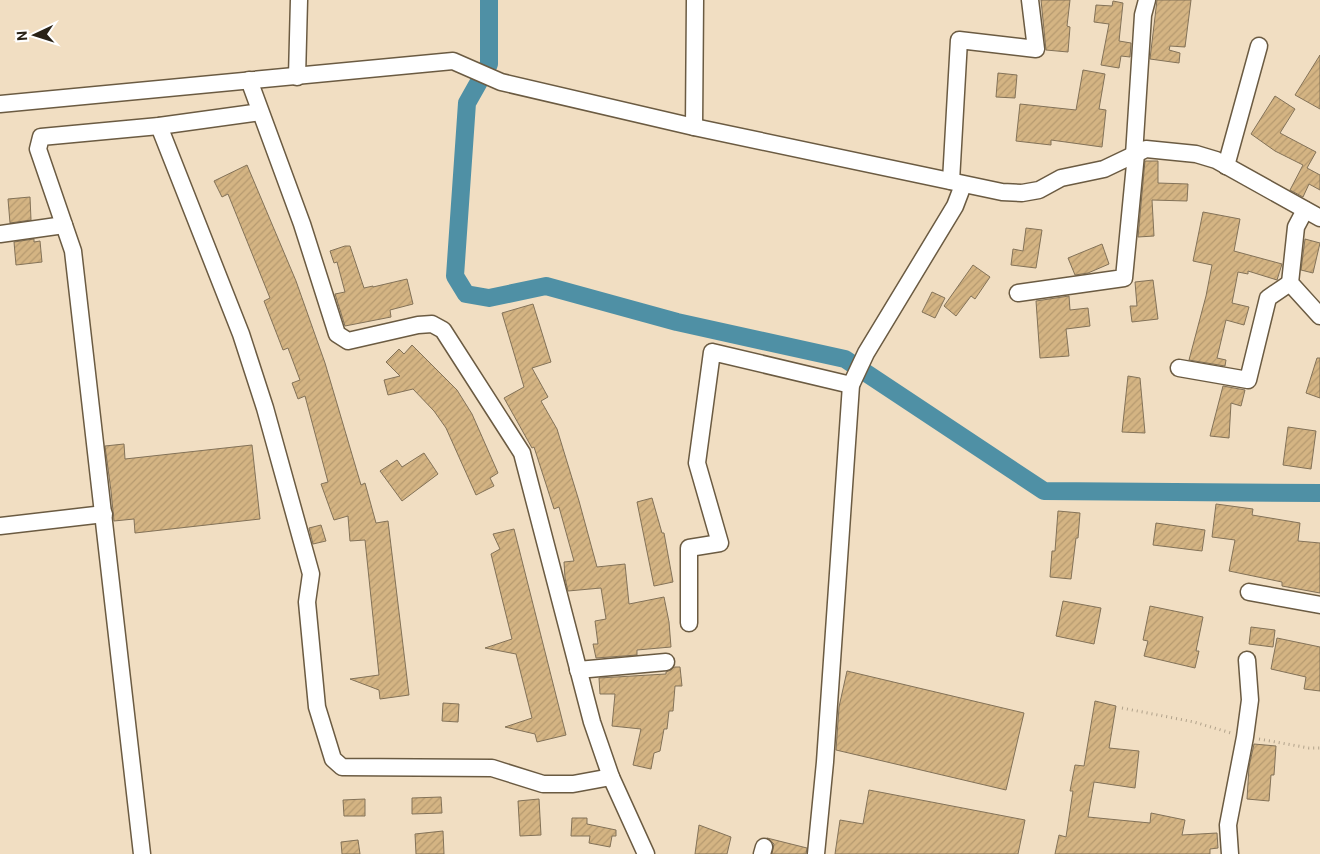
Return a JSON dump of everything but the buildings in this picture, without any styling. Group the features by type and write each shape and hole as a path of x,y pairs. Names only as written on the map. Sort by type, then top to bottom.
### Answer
{"street":[{"path":"297,77 298,0"},
{"path":"694,128 695,0"},
{"path":"816,854 826,752 851,385 866,353 955,206 959,40 1036,49 1030,0"},
{"path":"1018,293 1124,278 1135,154 1143,15 1147,0"},
{"path":"1226,166 1259,46"},
{"path":"0,104 453,62 500,82 694,128 1002,192 1022,193 1039,190 1061,178 1104,169 1146,149 1188,153 1216,160 1320,218"},
{"path":"249,80 302,224 337,334 348,341 418,325 432,324 443,330 522,453 592,722 611,777 646,854"},
{"path":"142,854 73,251 38,149 41,137 159,126 260,112"},
{"path":"159,126 241,334 265,408 311,574 307,602 317,707 333,758 342,768 492,768 543,784 573,784 611,777"},
{"path":"1305,210 1296,227 1290,283 1320,316"},
{"path":"0,234 64,225"},
{"path":"1179,368 1248,380 1268,298 1290,283"},
{"path":"689,623 688,548 720,543 697,463 712,352 851,385"},
{"path":"0,526 104,514"},
{"path":"1249,592 1320,605"},
{"path":"1230,854 1228,825 1250,700 1247,660"},
{"path":"578,670 666,662"}],"path":[{"path":"1122,708 1194,722 1245,737 1309,748 1320,748"}],"waterway":[{"path":"489,0 489,64 467,103 455,276 466,294 489,298 546,286 677,322 845,359 1044,491 1320,493"}]}
